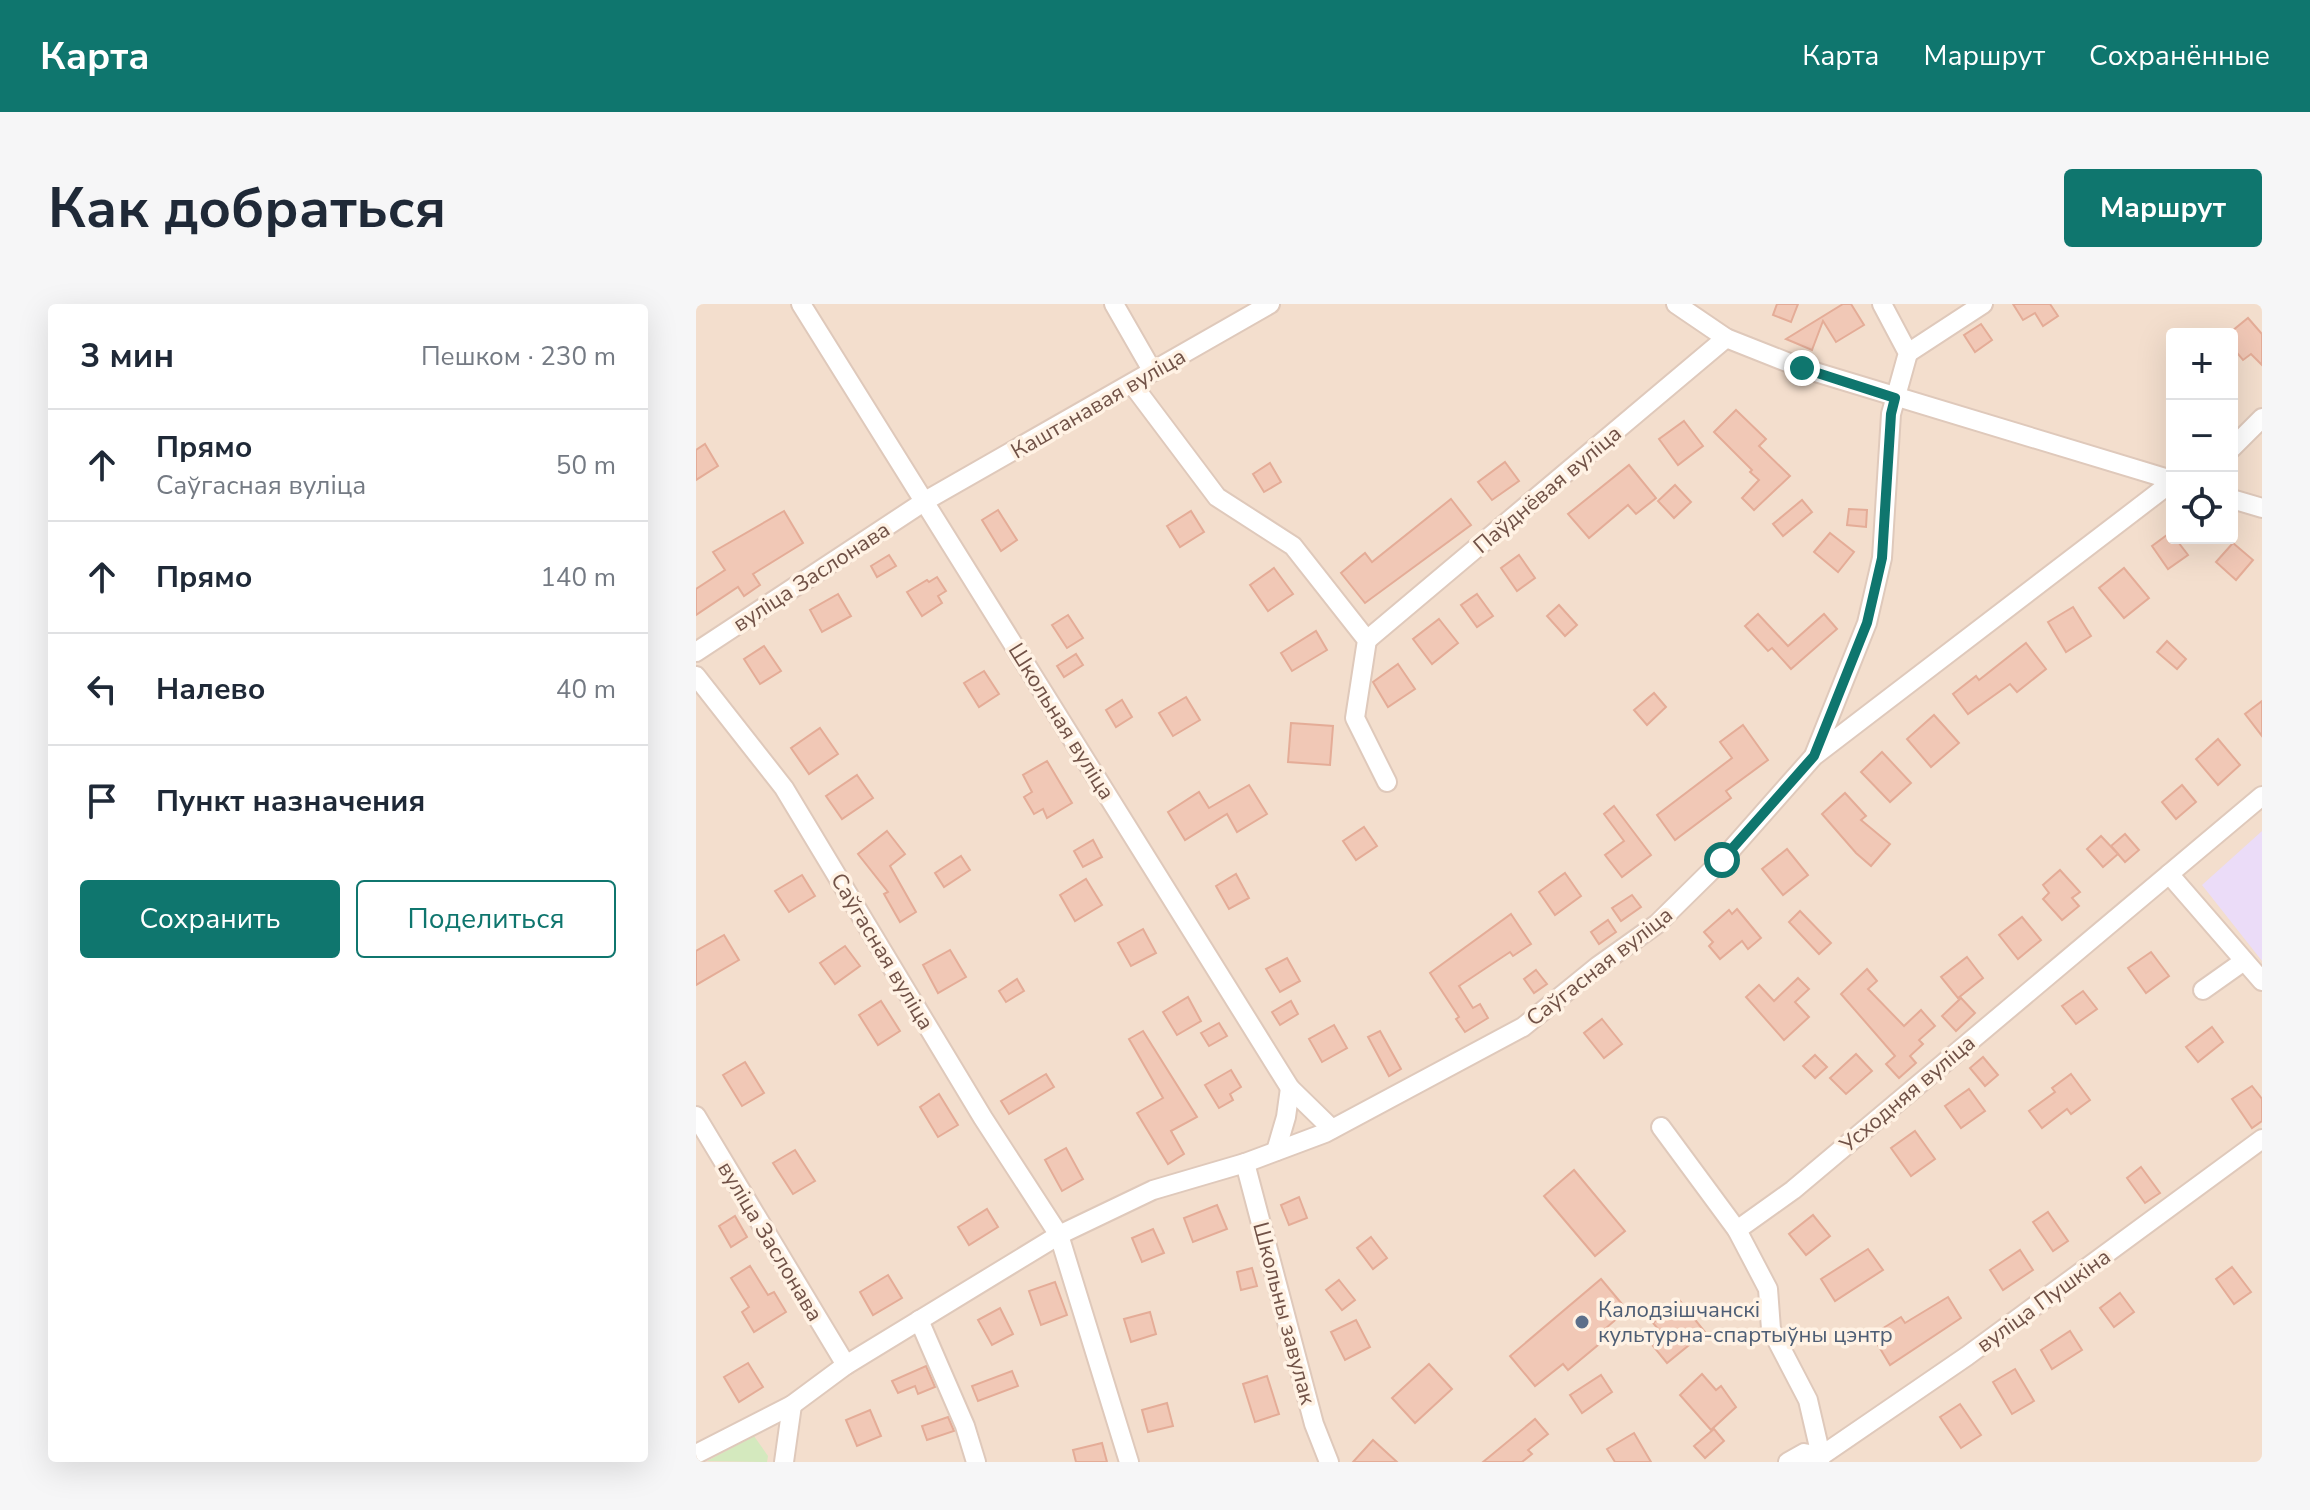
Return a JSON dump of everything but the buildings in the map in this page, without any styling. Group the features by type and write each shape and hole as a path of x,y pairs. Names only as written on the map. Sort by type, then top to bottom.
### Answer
{"street":[{"name":"Школьная вуліца","path":"801,304 1290,1088 1332,1129"},
{"path":"1114,304 1153,372"},
{"name":"Каштанавая вуліца","path":"925,501 1270,304"},
{"path":"1676,304 1726,338 1802,368 2166,479"},
{"path":"1882,304 1908,353"},
{"path":"1814,756 1867,623 1882,558 1891,414 1908,353 1983,304"},
{"name":"Паўднёвая вуліца","path":"1367,640 1726,338"},
{"path":"1132,384 1217,497 1293,546 1367,640 1355,718 1387,782"},
{"path":"2238,442 2262,418"},
{"name":"Саўгасная вуліца","path":"696,1454 792,1405 846,1365 1059,1235 1153,1190 1245,1163 1332,1129 1523,1027 1598,966 1657,924 1722,860 1814,756 2166,486"},
{"name":"вуліца Заслонава","path":"696,652 925,501"},
{"path":"2238,501 2262,508"},
{"name":"Саўгасная вуліца","path":"696,676 784,788 983,1118 1059,1235"},
{"name":"Усходняя вуліца","path":"1737,1230 1793,1190 2262,796"},
{"path":"2169,874 2262,981"},
{"path":"2203,990 2244,961"},
{"path":"1276,1151 1290,1088"},
{"name":"вуліца Заслонава","path":"696,1116 846,1365"},
{"path":"1661,1127 1737,1230 1768,1289 1771,1329 1808,1400 1821,1459"},
{"name":"вуліца Пушкіна","path":"1821,1459 2262,1139"},
{"name":"Школьны завулак","path":"1245,1163 1314,1424 1329,1462"},
{"path":"1059,1235 1129,1462"},
{"path":"919,1320 965,1426 976,1462"},
{"path":"784,1462 792,1405"},
{"path":"1788,1462 1804,1453 1821,1459"}],"shaded area":[{"path":"696,304 2262,304 2262,1462 696,1462"},
{"path":"2262,831 2262,961 2202,885"}],"green space":[{"path":"754,1436 768,1456 767,1462 707,1461"}],"place":[{"name":"Калодзішчанскі культурна-спартыўны цэнтр","path":"1582,1322"}],"route":[{"path":"1722,860 1814,756 1867,623 1882,558 1891,414 1895,398 1802,368"}]}
